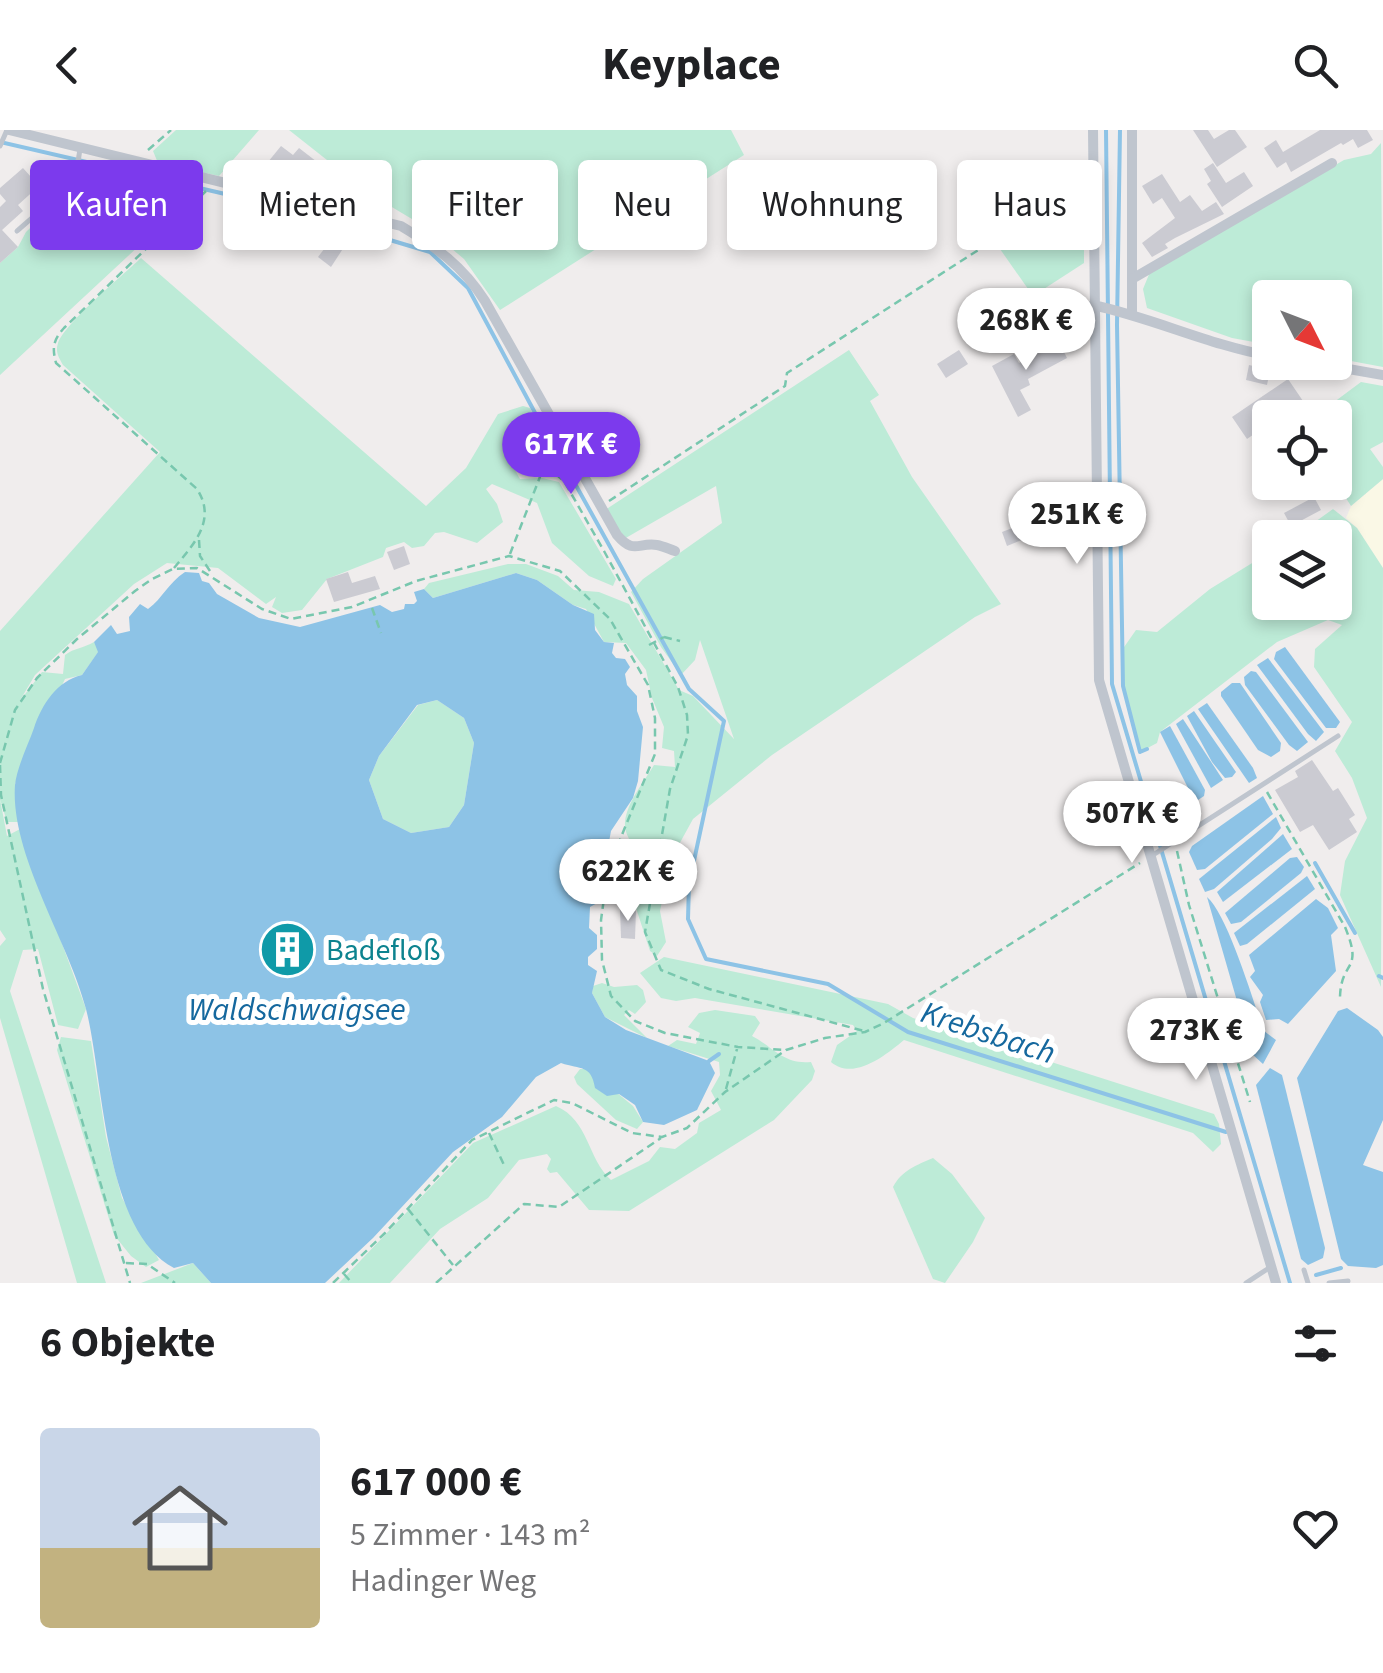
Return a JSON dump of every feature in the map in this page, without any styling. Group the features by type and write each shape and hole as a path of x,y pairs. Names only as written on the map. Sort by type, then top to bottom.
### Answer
{"street":[{"path":"1093,130 1093,160"},
{"path":"1132,130 1132,313"},
{"path":"4,138 80,157 122,160"},
{"path":"1132,279 1332,164"},
{"path":"203,177 401,226 441,250 469,276 485,301 599,506 625,544 640,548 656,544 675,551"},
{"path":"1093,250 1099,680 1154,855 1276,1283"},
{"path":"1093,305 1132,313 1252,352"},
{"path":"1352,370 1383,375"}],"lane":[{"path":"17,231 68,182 80,157"},
{"path":"1154,855 1338,736"},
{"path":"1246,1283 1271,1266"},
{"path":"1304,1270 1308,1283"},
{"path":"1328,1283 1348,1281"}],"path":[{"path":"137,160 171,130"},
{"path":"173,569 198,539 206,516 204,501 196,489 56,363 52,348 55,337 206,192"},
{"path":"599,506 786,386 787,372 978,250"},
{"path":"509,556 551,447 560,438"},
{"path":"546,466 564,481 606,548 678,687 686,715 688,734 670,789 645,932 661,970 709,989 865,1032"},
{"path":"198,539 200,556 212,574"},
{"path":"130,1283 43,989 1,795 0,764 15,710 36,678 135,591 173,569 197,568 212,574 262,609 290,618 352,606 416,581 509,556 560,571 610,619 648,685 654,718 655,754 608,870 601,920 602,960 611,996 635,1021 665,1033 738,1047 786,1050"},
{"path":"372,608 380,633"},
{"path":"649,645 664,636 680,641"},
{"path":"1263,787 1354,949 1354,960 1340,983 1340,998"},
{"path":"1172,842 1250,1102"},
{"path":"436,1283 524,1204 559,1207 662,1137 687,1128 725,1092 786,1050 825,1038 865,1032 884,1023 1154,855"},
{"path":"725,1092 738,1047"},
{"path":"333,1283 472,1140 554,1100 572,1103 632,1133 662,1137"},
{"path":"489,1132 504,1165"},
{"path":"408,1209 454,1266"},
{"path":"125,1262 147,1264 176,1283"},
{"path":"343,1273 352,1283"}],"shaded area":[{"path":"1383,479 1383,568 1352,520 1346,518 1351,506"}],"green space":[{"path":"176,130 259,130 233,160 223,160 219,176 203,173 203,160 157,160 153,151"},
{"path":"289,130 731,130 744,155 727,160 727,166 707,179 707,160 578,160 578,250 594,250 500,310 453,250 558,250 558,160 412,160 412,219 392,207 392,160 327,160"},
{"path":"1381,143 1383,367 1352,361 1352,280 1252,280 1252,342 1147,308 1143,289 1150,272 1344,160 1371,154"},
{"path":"30,228 30,250 135,250 0,375 0,263 18,247"},
{"path":"1001,250 1084,250 1084,263 1033,296"},
{"path":"141,258 426,506 466,468 498,414 523,406 530,408 546,447 515,470 520,479 559,482 616,579 613,586 589,576 552,543 537,503 492,484 486,489 503,522 477,543 444,532 435,533 424,546 412,548 404,542 386,548 383,557 327,579 302,610 282,613 272,607 276,597 266,604 218,568 167,563 134,584 35,675 19,702 42,672 63,674 68,653 94,642 99,651 82,675 65,679 15,784 19,822 7,822 0,799 0,631 160,452 63,365 57,352 58,343 72,323"},
{"path":"849,350 879,395 870,401 912,477 1001,604 975,617 772,755 693,819 671,859 660,911 666,942 657,956 650,951 636,908 627,904 636,864 625,826 626,815 654,765 675,767 674,751 662,748 664,727 646,670 626,643 604,642 586,609 573,605 537,580 516,573 433,598 424,589 429,583 508,564 526,564 558,576 574,590 599,592 629,604 679,690 693,696 734,739 700,640 695,660 681,675 631,592 643,579 722,523 716,486 624,539 605,510"},
{"path":"1361,382 1383,386 1383,442 1370,449 1383,467 1383,479 1351,506 1347,500 1352,500 1352,400 1337,400"},
{"path":"1333,509 1347,520 1318,520"},
{"path":"1352,524 1383,568 1381,987 1340,895 1345,861 1367,818 1352,778 1335,751 1352,722 1314,667 1315,649 1342,625 1328,620 1352,620"},
{"path":"1252,563 1252,620 1328,620 1277,642 1160,732 1157,743 1140,752 1123,686 1122,650 1136,630 1157,632 1210,589"},
{"path":"437,700 464,718 474,743 464,805 449,827 411,833 383,819 369,780 379,756 418,705"},
{"path":"0,799 7,836 20,829 86,1009 78,1029 58,1025 38,949 23,950 10,991 106,1283 77,1283 0,1018 0,946 6,939 0,930"},
{"path":"664,957 888,1004 913,1018 1214,1114 1221,1144 1213,1152 1193,1133 904,1040 869,1064 840,1067 831,1062 837,1045 857,1031 853,1025 695,998 661,998 640,973"},
{"path":"602,983 614,987 637,985 643,990 646,1002 635,1014 629,1010 624,1015 647,1038 605,1017 592,993 593,986"},
{"path":"715,1010 755,1016 760,1023 752,1036 786,1058 811,1062 815,1071 812,1080 774,1120 629,1211 589,1210 557,1172 547,1169 551,1159 547,1154 519,1160 488,1198 440,1229 390,1283 339,1283 473,1143 556,1106 575,1120 611,1180 649,1161 660,1147 675,1149 697,1133 699,1123 721,1110 711,1091 720,1075 719,1062 668,1046 677,1040 696,1044 700,1033 688,1027 699,1013"},
{"path":"61,1037 91,1041 106,1137 122,1198 159,1260 146,1267 114,1235 57,1050"},
{"path":"580,1069 588,1069 633,1106 643,1122 637,1129 616,1120 577,1084 574,1077"},
{"path":"933,1158 952,1174 985,1218 945,1283 933,1279 893,1187 905,1172"},
{"path":"193,1263 211,1283 141,1283"}],"water":[{"name":"Waldschwaigsee","path":"185,572 199,573 217,594 259,618 300,627 380,605 392,612 404,609 405,604 417,601 414,592 424,589 433,598 516,573 537,580 573,605 594,614 595,630 604,642 614,643 612,653 625,659 630,667 625,674 627,685 637,696 643,727 633,798 611,831 603,874 596,881 599,902 590,907 589,928 597,935 597,949 588,957 588,965 597,971 592,993 605,1017 626,1030 709,1061 715,1073 697,1110 664,1125 643,1122 635,1105 619,1094 607,1096 595,1088 591,1075 584,1069 561,1063 536,1077 502,1117 453,1152 325,1283 211,1283 193,1263 174,1268 151,1249 133,1221 120,1188 86,1009 31,869 16,812 15,785 46,702 65,682 82,675 98,652 94,642 111,625 117,634 130,631 129,617 140,604 148,609","holes":["437,700 464,718 474,743 464,805 449,827 411,833 383,819 369,780 379,756 417,705"]},
{"path":"1285,647 1340,722 1336,728 1326,728 1274,659 1276,652"},
{"path":"1268,658 1324,732 1316,741 1257,665"},
{"path":"1256,672 1308,742 1297,751 1245,685 1244,677"},
{"path":"1232,683 1240,683 1281,743 1280,751 1271,757 1258,750 1221,696"},
{"path":"1207,703 1253,768 1257,778 1249,783 1198,709"},
{"path":"1194,711 1236,772 1232,777 1225,778 1212,762 1187,716"},
{"path":"1183,719 1223,780 1211,788 1176,724"},
{"path":"1170,726 1205,790 1204,796 1195,802 1160,732"},
{"path":"1263,796 1273,814 1205,869 1197,870 1189,852 1192,846"},
{"path":"1276,817 1281,828 1272,839 1214,889 1205,892 1199,879"},
{"path":"1283,834 1292,849 1223,902 1217,892"},
{"path":"1297,857 1304,867 1301,873 1241,922 1231,924 1225,913 1290,858"},
{"path":"1307,876 1315,889 1240,946 1234,933"},
{"path":"1207,897 1231,939 1264,1031 1276,1040 1263,1064 1252,1054 1255,1043 1248,1039"},
{"path":"1316,899 1328,908 1338,928 1331,935 1336,971 1288,1024 1279,1019 1266,1020 1260,1002 1263,995 1250,977 1255,971 1249,955"},
{"path":"1347,1008 1383,1037 1383,1120 1363,1165 1383,1172 1383,1265 1376,1268 1348,1266 1341,1259 1297,1078 1338,1011"},
{"path":"1270,1068 1282,1075 1325,1248 1323,1258 1308,1265 1301,1259 1256,1085"}],"building":[{"path":"1193,130 1208,130 1214,139 1235,130 1247,147 1217,167"},
{"path":"1320,130 1367,130 1373,140 1358,148 1353,139 1341,143 1291,172 1286,162 1277,168 1264,148 1276,140 1283,152"},
{"path":"281,146 293,155 299,148 315,160 270,160"},
{"path":"1213,163 1226,183 1244,172 1253,186 1222,207 1207,184 1211,181 1204,169"},
{"path":"23,168 30,176 30,194 18,205 23,211 2,230 18,247 0,263 0,207 6,201 0,188"},
{"path":"1162,174 1180,202 1190,195 1202,211 1216,202 1224,214 1175,238 1165,244 1168,248 1152,257 1142,243 1175,218 1162,198 1153,204 1142,186"},
{"path":"323,250 342,250 331,267 318,257"},
{"path":"1050,342 1059,342 1067,358 1028,379 1030,385 1020,390 1031,410 1018,417 992,366 1014,354 1019,363"},
{"path":"959,350 968,364 946,378 937,364"},
{"path":"1249,365 1252,380 1268,380 1267,385 1246,380"},
{"path":"1289,380 1302,400 1257,400"},
{"path":"1252,403 1252,436 1247,439 1232,417"},
{"path":"1308,500 1316,500 1321,510 1302,520 1288,520 1284,513"},
{"path":"1061,503 1067,519 1033,531 1034,535 1007,546 1002,532"},
{"path":"404,546 410,564 394,570 387,552"},
{"path":"348,572 352,583 375,576 380,589 334,602 326,579"},
{"path":"1312,760 1333,791 1338,788 1355,815 1349,819 1357,832 1329,850 1313,825 1300,832 1275,790 1298,777 1295,771"},
{"path":"620,910 636,911 635,939 621,938"}],"waterway":[{"path":"1106,130 1112,684 1290,1283"},
{"path":"1120,130 1117,325 1123,686 1140,752 1147,749"},
{"name":"Krebsbach","path":"0,142 273,205 430,252 468,288 548,437"},
{"name":"Krebsbach","path":"558,453 689,689 724,721 689,884 688,919 706,959 828,984 908,1032 1226,1132"},
{"path":"1315,863 1355,933"},
{"path":"1379,976 1383,978"},
{"path":"709,1061 719,1054"},
{"path":"1316,1275 1341,1268"}],"place":[{"name":"Badefloß","path":"287,950"}]}
